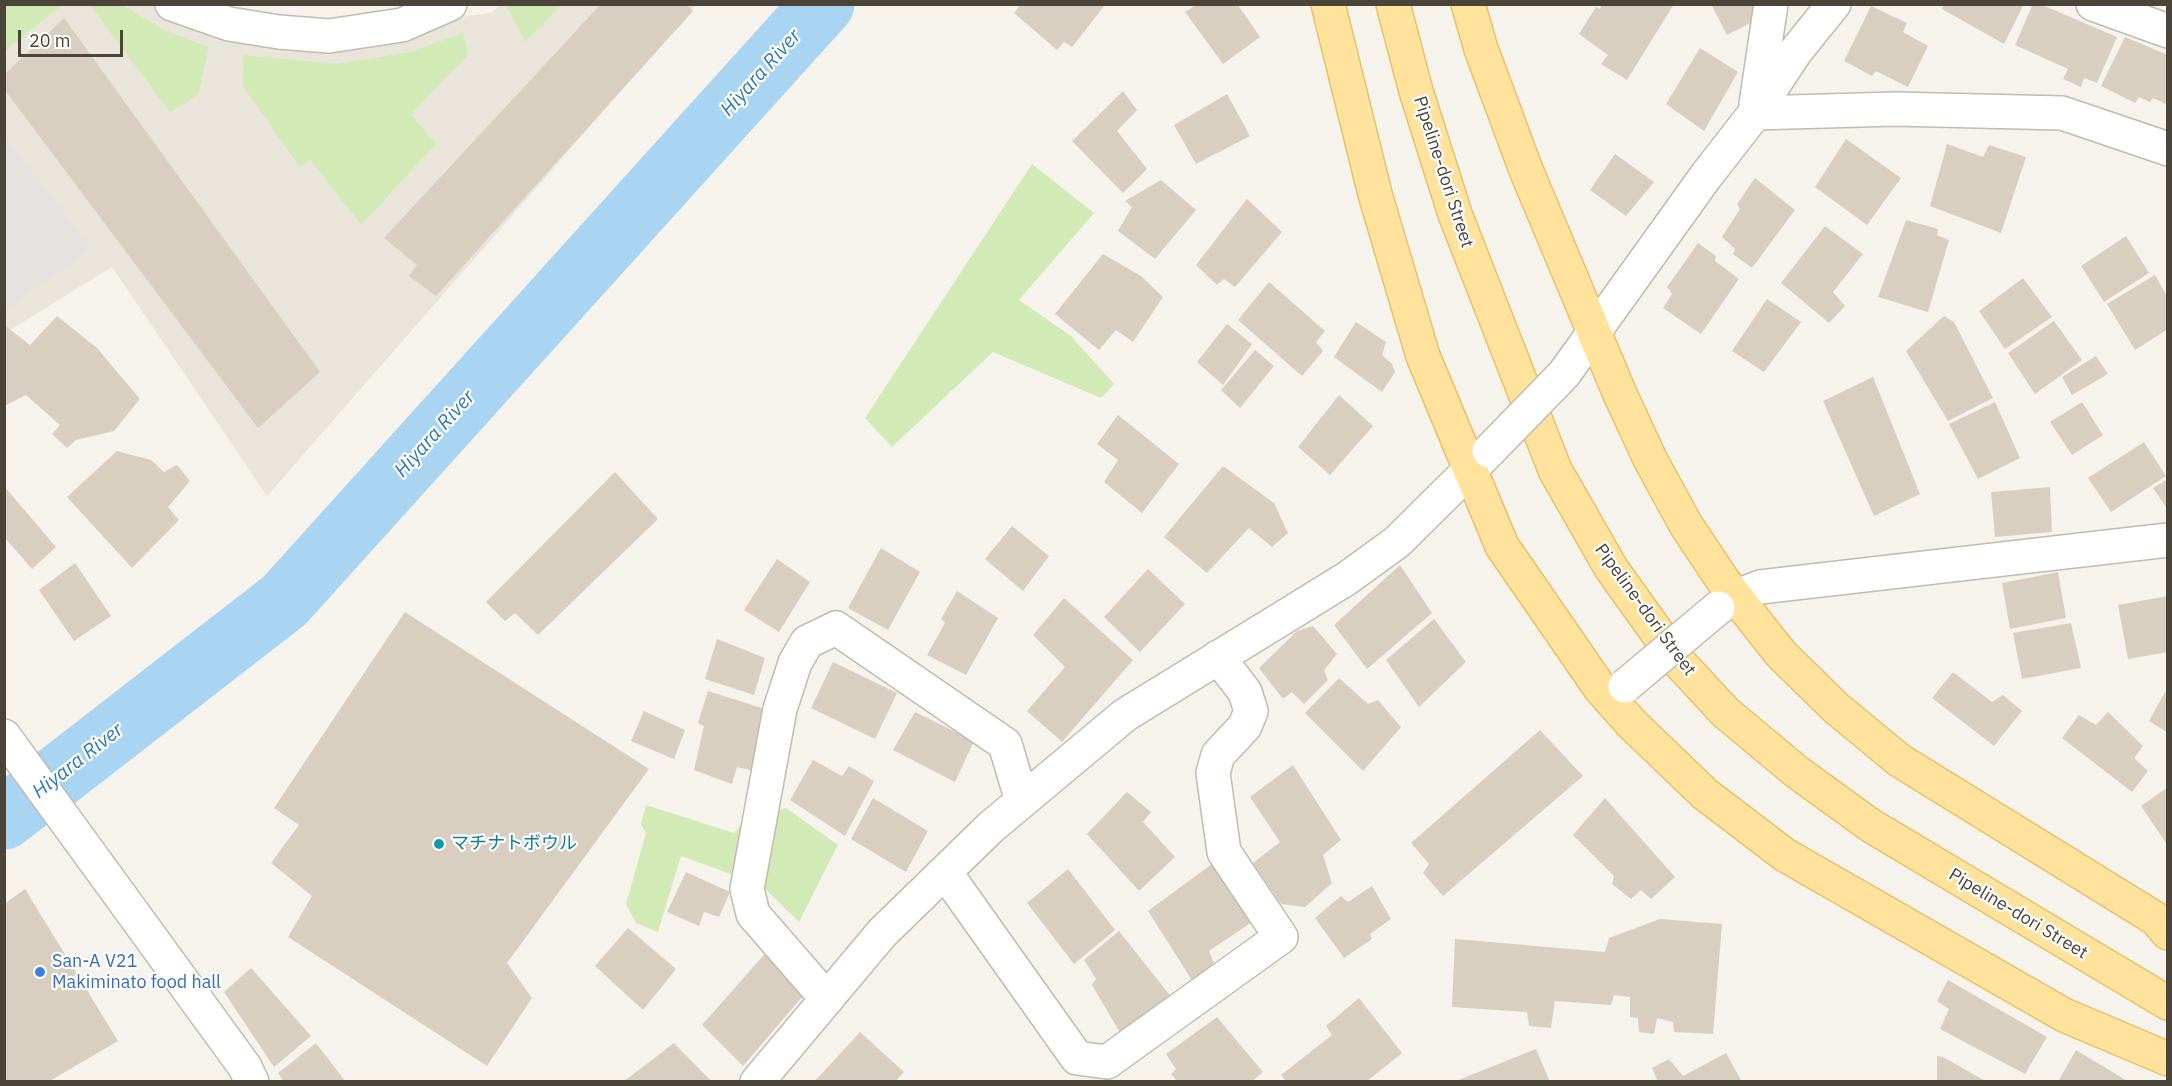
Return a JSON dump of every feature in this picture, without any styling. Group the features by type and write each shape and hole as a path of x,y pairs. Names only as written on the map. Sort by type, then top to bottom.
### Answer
{"main road":[{"path":"1328,4 1375,194 1420,346 1480,461 1502,546 1557,629 1617,692 1705,794 1785,855 2064,1016 2168,1059"},
{"name":"Pipeline-dori Street","path":"1394,4 1416,91 1455,214 1555,470 1611,568 1676,659 1725,712 1797,772 1870,825 2168,1003"},
{"path":"1468,4 1481,49 1526,170 1594,332 1650,459 1726,603 1835,708 1899,760 2156,919 2168,933"}],"street":[{"path":"172,4 229,24 279,32 329,36 402,25 450,4"},
{"path":"1755,113 1771,4"},
{"path":"757,1082 882,933 1022,801 1125,715 1346,579 1397,542 1480,461 1564,374 1700,185 1755,113 1796,51 1834,4"},
{"path":"2093,4 2168,32"},
{"path":"1755,113 1895,109 2062,113 2168,149"},
{"path":"1617,692 1726,603 1760,588 2168,540"},
{"path":"827,999 753,914 747,889 780,709 795,663 807,642 836,628 1005,744 1022,801"},
{"path":"945,872 1077,1058 1107,1062 1281,937 1224,852 1213,773 1218,755 1245,726 1251,711 1245,692 1218,657"},
{"path":"7,739 245,1067 252,1082"}],"shaded area":[{"path":"5,5 171,5 271,42 491,13 500,5 696,5 267,496 112,267 5,333"},
{"path":"4,135 92,249 5,310 4,310"}],"green space":[{"path":"5,4 62,4 62,5 5,51"},
{"path":"92,5 122,5 164,30 209,47 198,95 170,112"},
{"path":"506,5 561,5 525,42"},
{"path":"463,33 468,54 411,114 436,144 361,225 310,159 300,167 242,85 244,55 337,64 411,52"},
{"path":"1032,164 1094,213 1019,300 1071,336 1114,384 1101,398 993,352 892,447 865,418"},
{"path":"646,805 734,833 747,818 786,808 838,845 799,922 761,885 681,856 658,932 636,923 626,904 646,833 641,824"}],"building":[{"path":"601,4 686,4 693,11 436,296 409,276 417,265 384,238"},
{"path":"1602,4 1674,4 1627,80 1601,64 1608,55 1579,34 1596,7 1600,9"},
{"path":"1711,4 1756,4 1762,17 1727,35"},
{"path":"1944,4 2024,4 2004,44 1942,9"},
{"path":"2033,4 2040,4 2117,37 2097,83 2084,78 2081,87 2063,79 2068,69 2015,45"},
{"path":"1020,5 1105,5 1072,47 1064,42 1057,50 1014,13"},
{"path":"1196,5 1238,5 1260,37 1223,64 1185,12"},
{"path":"1871,6 1907,23 1903,32 1928,46 1908,87 1876,71 1872,76 1844,61"},
{"path":"64,18 320,372 258,428 4,89 4,75"},
{"path":"2125,37 2168,55 2168,105 2153,98 2150,102 2139,97 2135,103 2101,86"},
{"path":"1700,48 1738,72 1704,131 1666,104"},
{"path":"1123,91 1137,110 1117,131 1147,169 1123,193 1072,141"},
{"path":"1227,94 1250,136 1196,164 1174,125"},
{"path":"1846,139 1901,178 1867,225 1815,187"},
{"path":"1947,144 1983,157 1989,145 2026,157 2001,233 1930,206"},
{"path":"1615,154 1654,182 1626,216 1590,190"},
{"path":"1755,178 1795,210 1752,268 1733,254 1735,249 1722,237 1740,209 1737,204"},
{"path":"1161,180 1196,210 1155,259 1118,231 1132,207 1125,201"},
{"path":"1247,199 1282,232 1235,287 1224,279 1217,285 1196,265"},
{"path":"1906,220 1938,229 1937,235 1949,240 1928,312 1878,297"},
{"path":"1825,226 1863,254 1833,292 1845,306 1829,323 1781,283"},
{"path":"2126,236 2149,273 2104,302 2081,266"},
{"path":"1698,243 1716,256 1715,261 1739,279 1701,334 1663,308 1672,294 1667,287"},
{"path":"1103,254 1141,276 1163,297 1133,342 1116,330 1099,350 1055,314"},
{"path":"2155,275 2168,298 2168,329 2135,350 2107,304"},
{"path":"2023,278 2052,317 2005,349 1979,311"},
{"path":"1269,282 1325,331 1316,342 1323,351 1302,376 1238,320"},
{"path":"1767,299 1801,322 1764,372 1732,351"},
{"path":"57,316 97,348 140,399 114,431 76,440 67,448 52,434 60,425 26,395 4,406 4,328 7,327 30,345"},
{"path":"1944,316 1954,322 1993,398 1948,421 1906,351"},
{"path":"2054,321 2082,360 2035,394 2008,353"},
{"path":"1356,322 1386,342 1382,355 1392,364 1395,372 1382,392 1334,357"},
{"path":"1227,324 1252,344 1223,385 1197,362"},
{"path":"1255,350 1274,366 1240,408 1221,390"},
{"path":"2096,356 2108,374 2072,395 2062,377"},
{"path":"1873,377 1920,494 1874,516 1823,401"},
{"path":"1339,395 1373,426 1330,475 1298,447"},
{"path":"1995,402 2020,458 1978,479 1949,424"},
{"path":"2082,402 2103,435 2072,455 2050,422"},
{"path":"1118,415 1179,464 1142,513 1104,482 1118,460 1097,444"},
{"path":"2144,442 2166,476 2111,512 2088,478"},
{"path":"117,451 151,460 164,472 177,465 190,481 168,507 179,520 132,568 67,497"},
{"path":"1223,466 1274,503 1288,533 1272,547 1249,528 1207,573 1164,537"},
{"path":"615,472 658,519 538,635 515,613 505,621 486,602"},
{"path":"2168,479 2168,510 2153,488"},
{"path":"4,486 56,547 32,569 4,537"},
{"path":"2050,487 2052,532 1995,537 1991,492"},
{"path":"1012,526 1049,556 1023,591 985,559"},
{"path":"881,548 920,572 888,630 848,608"},
{"path":"777,559 810,582 779,632 744,610"},
{"path":"75,563 111,616 74,641 39,590"},
{"path":"1400,565 1432,613 1367,669 1334,625"},
{"path":"1148,569 1185,604 1140,652 1104,617"},
{"path":"2058,572 2066,618 2010,629 2002,583"},
{"path":"957,591 998,618 966,675 927,655 945,623 941,619"},
{"path":"2168,596 2168,652 2128,659 2118,605"},
{"path":"1064,598 1133,660 1062,742 1027,711 1065,667 1033,635"},
{"name":"マチナトボウル","path":"405,612 649,769 507,963 532,998 487,1066 288,937 312,896 271,863 299,825 274,808"},
{"path":"1434,619 1466,662 1419,707 1386,660"},
{"path":"2071,623 2081,668 2022,679 2013,633"},
{"path":"1313,626 1337,654 1324,670 1328,680 1304,704 1292,692 1283,699 1259,668 1297,631"},
{"path":"717,639 765,658 754,695 705,679"},
{"path":"833,662 897,693 875,739 811,708"},
{"path":"1953,672 1992,702 2003,695 2022,711 1994,746 1932,698"},
{"path":"1339,678 1368,704 1378,700 1401,727 1363,771 1305,713"},
{"path":"708,691 768,710 753,771 737,767 732,784 694,770 704,726 698,723"},
{"path":"2165,692 2168,694 2168,733 2149,721"},
{"path":"644,711 685,730 674,759 631,741"},
{"path":"915,712 974,741 955,782 893,750"},
{"path":"2108,712 2143,746 2134,758 2148,771 2132,792 2062,738 2079,715 2096,725"},
{"path":"1540,730 1583,776 1443,896 1423,873 1429,864 1411,843"},
{"path":"813,760 842,776 849,766 874,781 845,836 790,800"},
{"path":"1293,765 1341,840 1323,855 1332,883 1305,907 1281,904 1253,863 1280,842 1250,797"},
{"path":"2168,787 2168,846 2141,806"},
{"path":"1127,792 1151,812 1143,822 1175,857 1139,891 1087,834"},
{"path":"873,798 928,831 906,872 851,839"},
{"path":"1605,798 1675,877 1651,899 1641,890 1631,899 1612,884 1614,876 1573,835"},
{"path":"1216,861 1255,920 1209,951 1217,971 1195,985 1148,911"},
{"path":"1068,869 1115,930 1074,964 1027,903"},
{"path":"686,872 730,892 719,917 704,912 699,926 667,912"},
{"path":"1372,886 1391,919 1370,934 1372,939 1344,958 1315,918 1341,896 1348,902"},
{"name":"San-A V21 Makiminato food hall","path":"25,889 118,1041 48,1082 4,1082 4,904"},
{"path":"1660,919 1722,924 1713,1034 1674,1032 1673,1022 1657,1018 1654,1034 1639,1032 1638,1018 1630,1017 1630,997 1614,995 1611,1005 1555,1001 1551,1028 1529,1026 1527,1012 1452,1007 1455,939 1605,952 1609,938"},
{"path":"628,928 676,969 643,1010 595,966"},
{"path":"1119,931 1176,1003 1125,1041 1092,985 1096,979 1084,960"},
{"path":"770,948 809,989 743,1066 702,1025"},
{"path":"251,968 311,1036 274,1067 224,992"},
{"path":"1948,980 2047,1037 2025,1074 1940,1029 1949,1009 1937,1001"},
{"path":"1359,998 1402,1053 1366,1082 1287,1082 1281,1075 1332,1035 1326,1026"},
{"path":"1217,1017 1263,1072 1251,1082 1178,1082 1171,1074 1176,1069 1166,1054"},
{"path":"860,1032 904,1072 895,1082 814,1082"},
{"path":"316,1043 346,1082 284,1082 278,1073"},
{"path":"674,1043 712,1082 623,1082"},
{"path":"1536,1049 1550,1082 1456,1081"},
{"path":"2076,1050 2129,1082 2058,1082"},
{"path":"1726,1053 1742,1082 1658,1082 1652,1068 1669,1059 1683,1076"},
{"path":"1937,1056 1943,1057 1987,1082 1937,1082"}],"waterway":[{"name":"Hiyara River","path":"4,818 284,601 823,4"}],"place":[{"name":"マチナトボウル","path":"439,844"},
{"name":"San-A V21 Makiminato food hall","path":"40,972"}]}
